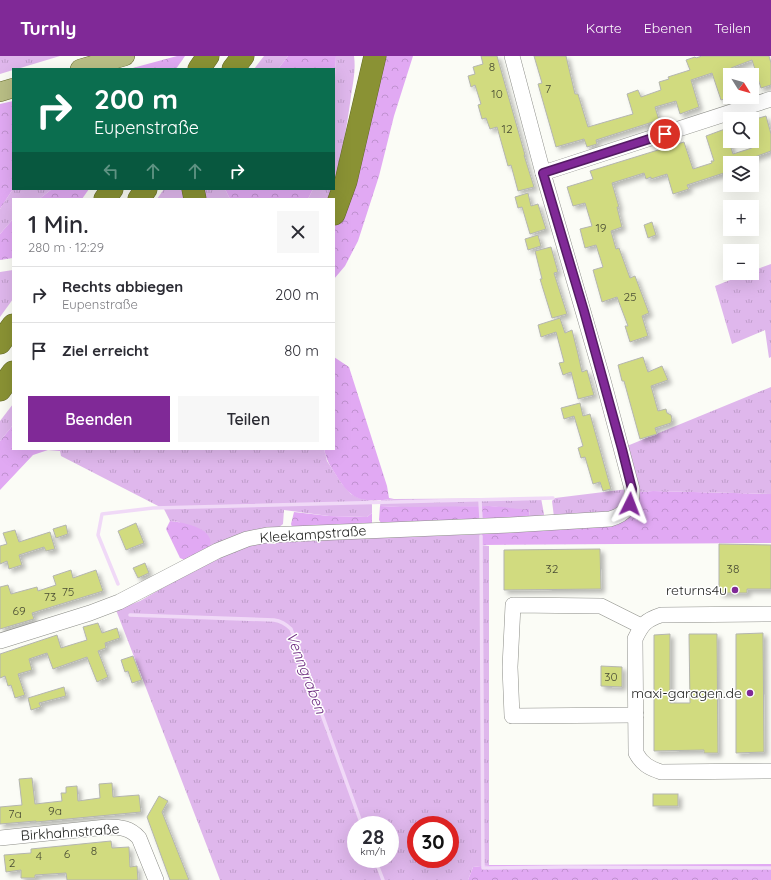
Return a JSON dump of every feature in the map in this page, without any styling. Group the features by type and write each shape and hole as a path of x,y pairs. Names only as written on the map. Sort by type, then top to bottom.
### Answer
{"highway":[{"path":"199,68 208,56"},
{"path":"234,68 243,56"},
{"path":"250,68 258,56"},
{"path":"333,198 337,190 347,146 361,56"},
{"path":"335,211 346,181 375,56"},
{"path":"105,198 111,190"},
{"path":"0,342 12,326"},
{"path":"0,390 12,373"},
{"path":"0,400 12,389"}],"main road":[{"path":"82,68 98,60 122,57"},
{"path":"0,92 12,88"}],"street":[{"path":"512,56 543,173 771,99"},
{"name":"Kleekampstraße","path":"0,641 90,613 119,602 217,551 240,542 267,535 510,525 602,519 618,517 622,514 630,504 632,489 604,380 543,173"},
{"path":"636,715 512,716 510,667 513,605 601,606 641,626"},
{"path":"771,614 661,615 649,619 641,626 635,639 636,753 641,761 651,769 661,772 771,772"},
{"name":"Birkhahnstraße","path":"0,838 46,832 107,827 126,828 140,838 156,880"}],"green space":[{"path":"0,56 60,56 20,68 12,68 12,70 0,74"},
{"path":"177,56 185,56 177,68 133,68"},
{"path":"264,56 288,56 279,68 255,68"},
{"path":"288,56 336,56 335,77 335,68 279,68"},
{"path":"336,56 354,56 355,66 346,129 335,180"},
{"path":"382,56 413,56 394,116 379,176 358,241 345,266 335,278 335,224 346,205"},
{"path":"12,101 12,190 0,209 0,104"},
{"path":"12,190 51,190 40,198 12,198 12,220 0,234 0,209"},
{"path":"51,190 88,190 83,198 40,198"},
{"path":"163,190 189,190 191,198 158,198"},
{"path":"202,190 226,190 230,198 204,198"},
{"path":"226,190 312,190 308,198 230,198"},
{"path":"312,190 332,190 330,198 308,198"},
{"path":"12,220 12,258 0,260 0,234"},
{"path":"771,264 771,357 769,358 765,330 732,344 715,286 730,280 759,280 759,268"},
{"path":"12,270 12,300 0,317 0,272"},
{"path":"335,358 349,367 387,486 389,498 394,499 367,500 354,496 342,484 327,459 324,450 335,450"},
{"path":"771,387 771,494 653,491 638,492 627,446"},
{"path":"12,405 12,426 0,441 0,421"},
{"path":"12,426 12,450 48,450 33,455 0,490 0,441"},
{"path":"324,450 327,461 342,484 351,494 371,501 372,513 367,517 329,516 284,510 283,524 278,528 207,551 179,522 170,521 164,509 61,456 60,451"},
{"path":"628,489 618,512 554,517 552,501 555,498"},
{"path":"653,491 771,494 771,543 481,545 482,531 619,523 638,492"},
{"path":"541,498 544,518 530,517 529,509 518,510 492,506 420,508 380,506 381,500 394,499"},
{"path":"380,506 494,506 529,509 530,517 381,523 379,520"},
{"path":"294,512 329,516 367,517 372,513 372,523 292,527 291,524"},
{"path":"170,521 190,525 204,531 209,536 209,548 187,561 180,558 166,529"},
{"path":"482,534 481,545 489,546 489,865 473,867 468,880 220,880 116,610 140,601 205,562 258,542 275,544 279,541"},
{"path":"771,864 771,880 468,880 473,867 489,865"}],"building":[{"path":"481,56 497,56 534,187 518,191 511,165 508,166 497,127 490,129 486,118 482,119 478,105 481,104 475,85 471,87 468,76 475,74 473,67 483,64"},
{"path":"534,56 566,56 575,94 578,94 588,127 633,114 627,94 638,90 641,97 661,90 659,82 669,79 668,77 690,70 686,60 702,56 769,56 771,63 771,85 761,88 759,82 759,68 755,68 752,60 731,68 723,68 723,99 721,100 712,73 691,80 699,107 680,114 676,101 655,107 659,120 596,140 597,144 587,147 584,139 556,147 538,84 542,83"},
{"path":"766,116 771,134 771,151 757,156 723,156 723,173 687,185 689,189 673,194 667,174 646,179 644,173 612,183 619,207 617,207 622,227 611,231 616,249 619,248 630,278 635,276 649,313 642,316 648,336 630,342 625,326 628,326 617,297 602,302 593,270 603,267 596,245 585,248 580,229 592,226 585,203 573,206 567,187 593,179 590,171 684,142 693,169 712,163 711,161 714,161 706,136 723,130 723,148 731,148 733,154 752,148 759,148 759,118"},
{"path":"528,193 531,206 538,204 546,229 530,234 522,207 518,208 515,197"},
{"path":"652,222 656,235 648,238 644,225"},
{"path":"538,235 541,246 528,250 525,239"},
{"path":"551,247 558,272 554,273 567,314 552,318 540,279 542,279 535,251"},
{"path":"560,318 565,333 572,330 582,372 587,370 594,395 578,399 571,372 563,375 559,363 564,362 556,332 541,337 538,325"},
{"path":"643,357 648,372 662,366 668,380 651,386 658,411 666,409 667,413 671,415 672,419 671,423 655,428 657,434 640,439 618,365"},
{"path":"580,403 583,416 590,414 611,489 603,491 600,482 593,484 585,457 581,458 578,448 583,446 574,416 564,419 561,408"},
{"path":"136,523 144,543 126,550 118,531"},
{"path":"66,525 68,534 56,538 53,529"},
{"path":"15,530 19,542 50,532 55,549 46,551 44,547 19,555 22,565 9,569 7,561 0,564 0,546 7,544 3,533"},
{"path":"719,544 771,545 771,589 747,589 747,593 719,593"},
{"path":"600,549 601,589 504,590 504,550"},
{"path":"145,563 149,573 138,578 133,568"},
{"path":"71,570 73,578 96,570 103,591 32,613 34,619 0,629 0,587 8,585 11,594 37,587 38,591 56,585 53,576"},
{"path":"98,623 102,633 117,628 120,638 105,643 106,648 98,651 108,677 97,682 87,657 53,669 47,653 29,659 32,670 18,674 25,695 15,698 11,685 8,686 5,676 0,678 0,654 57,635 61,648 87,640 83,627"},
{"name":"maxi-garagen.de","path":"763,633 764,752 736,753 736,634"},
{"path":"670,634 670,703 690,703 689,634 717,634 718,753 704,753 704,750 654,751 654,635"},
{"path":"133,656 142,680 132,683 128,671 125,672 121,660"},
{"path":"601,666 622,667 622,687 601,686"},
{"path":"64,687 66,696 39,703 41,707 31,710 28,698"},
{"path":"32,778 35,804 62,801 61,793 66,793 66,787 77,786 78,801 100,798 99,784 112,783 113,797 139,795 141,812 0,824 0,807 22,805 19,779"},
{"path":"653,794 678,794 678,806 653,806"},
{"path":"159,796 168,801 162,812 189,880 170,880 147,817"},
{"path":"111,841 112,848 129,847 130,867 137,866 138,880 67,880 66,873 35,875 35,878 21,878 21,870 6,872 4,855 31,853 31,849"}],"waterway":[{"path":"118,584 98,535 102,514 153,508 553,498"},
{"path":"480,501 481,519"},
{"path":"481,536 483,868 771,868"},
{"name":"Venngraben","path":"130,615 274,620 279,621 289,627 359,816"},
{"name":"Venngraben","path":"378,868 383,880"}],"place":[{"name":"returns4u","path":"735,590"},
{"name":"maxi-garagen.de","path":"750,693"}],"route":[{"path":"630,504 632,489 604,380 543,173 665,134"}]}
